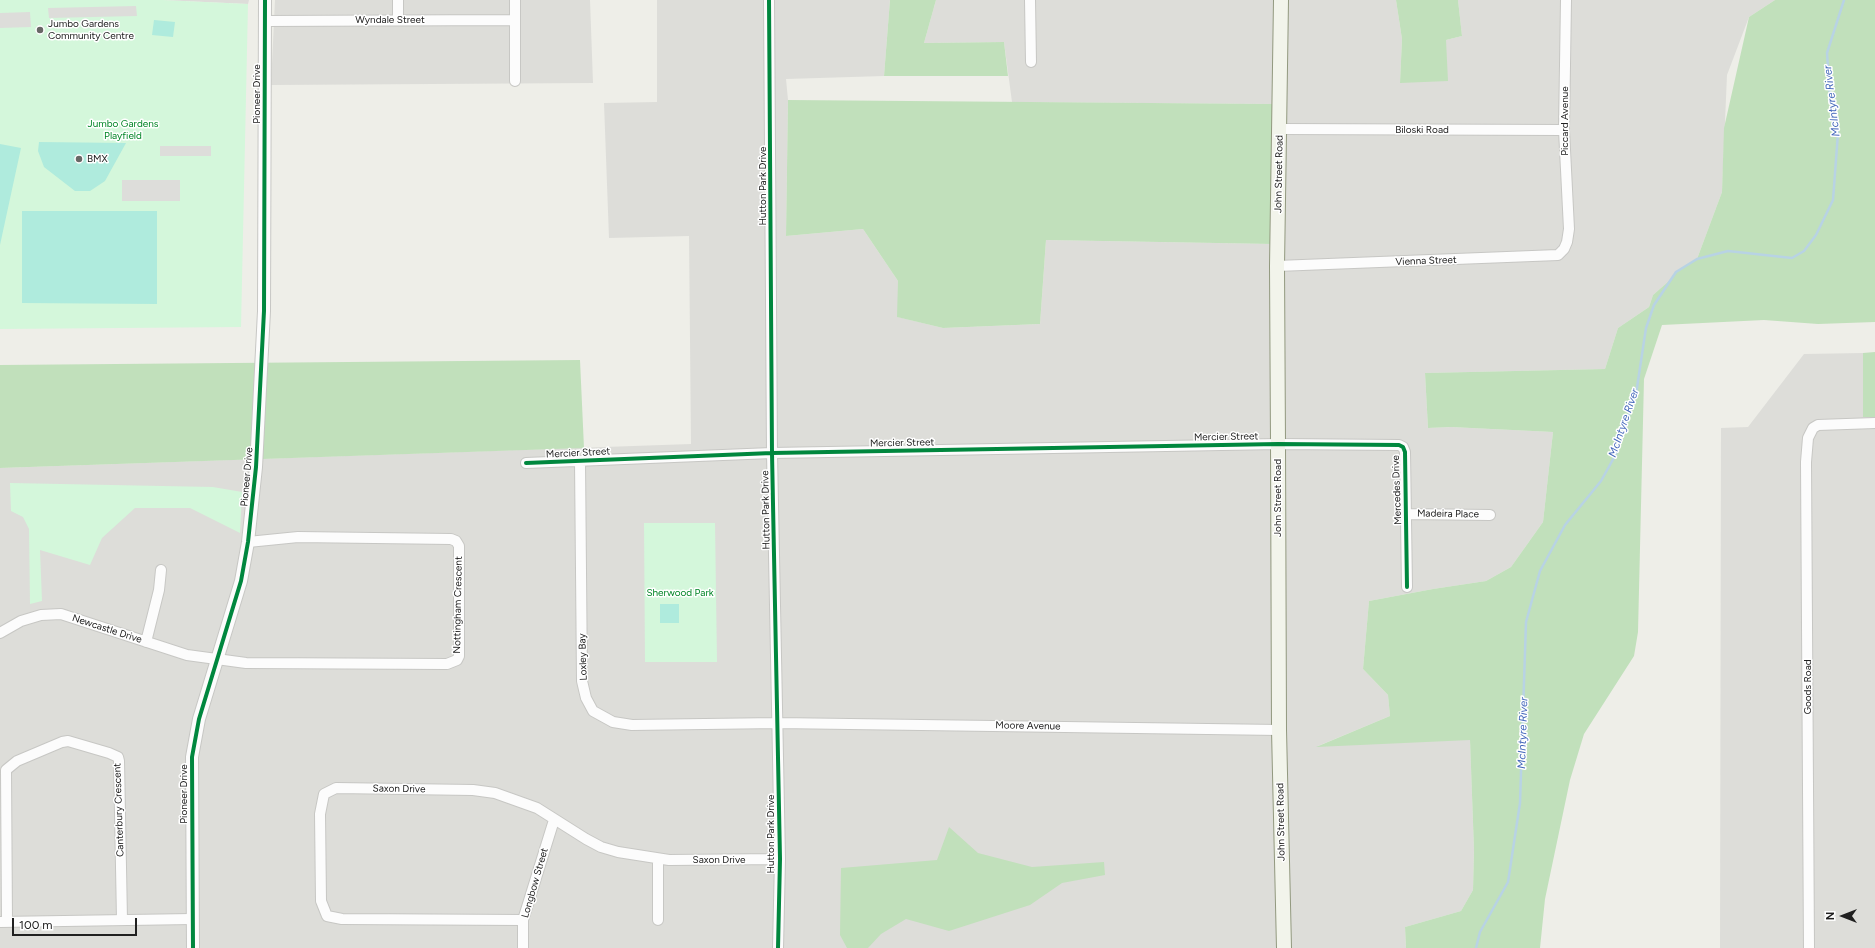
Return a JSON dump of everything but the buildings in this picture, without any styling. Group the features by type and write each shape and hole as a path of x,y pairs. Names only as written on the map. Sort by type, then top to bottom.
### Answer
{"main road":[{"name":"John Street Road","path":"1281,0 1278,266 1278,444 1279,730 1284,948"}],"street":[{"name":"Pioneer Drive","path":"193,948 192,757 198,720 241,582 248,542 256,467 264,311 266,176 265,0"},
{"path":"398,0 398,20"},
{"path":"515,0 515,81"},
{"name":"Hutton Park Drive","path":"769,0 772,453 780,859 778,948"},
{"path":"1030,0 1031,62"},
{"name":"Piccard Avenue","path":"1566,0 1564,130 1569,229 1567,242"},
{"name":"Wyndale Street","path":"265,21 515,20"},
{"name":"Biloski Road","path":"1280,129 1564,130"},
{"name":"Vienna Street","path":"1278,266 1552,256 1558,255 1564,249 1567,242"},
{"name":"Goods Road","path":"1810,948 1806,462 1808,438 1813,428 1818,425 1875,423"},
{"name":"Mercier Street","path":"526,463 772,453 1278,444"},
{"name":"Mercedes Drive","path":"1278,444 1399,445 1403,448 1405,452 1407,587"},
{"name":"Loxley Bay","path":"580,461 582,681 586,698 593,711 613,722 632,725 778,723"},
{"name":"Madeira Place","path":"1406,514 1490,515"},
{"name":"Nottingham Crescent","path":"217,659 246,663 447,664 457,660 460,653 459,546 456,541 451,539 298,537 248,542"},
{"path":"146,642 159,590 161,570"},
{"name":"Newcastle Drive","path":"0,633 21,621 41,615 61,614 187,655 217,659"},
{"name":"Moore Avenue","path":"778,723 1279,730"},
{"name":"Canterbury Crescent","path":"3,922 6,770 17,761 62,742 68,741 118,757 122,920"},
{"name":"Saxon Drive","path":"523,920 342,919 326,916 321,901 320,814 324,794 336,788 473,790 495,793 537,808 554,820 601,847 658,859 780,859"},
{"name":"Longbow Street","path":"523,948 523,920 554,820"},
{"path":"658,859 658,920"},
{"path":"3,922 192,919"}],"shaded area":[{"path":"162,0 249,0 248,4"},
{"path":"275,0 590,0 593,83 271,85"},
{"path":"657,0 890,0 884,76 786,79 788,100 786,236 863,229 898,281 898,317 943,328 1040,324 1046,240 1273,244 1272,104 1012,102 1004,42 924,43 936,0 1396,0 1402,39 1400,83 1446,40 1462,36 1458,0 1775,0 1749,17 1727,75 1722,192 1697,259 1676,272 1670,280 1653,295 1649,307 1618,328 1605,369 1425,373 1428,428 1451,427 1553,432 1543,522 1511,567 1486,581 1369,601 1363,669 1388,695 1390,716 1318,746 1470,739 1474,850 1473,890 1461,911 1405,927 1406,948 0,948 0,468 691,444 689,236 609,238 604,103 657,102"},
{"path":"136,6 137,16 49,18 48,8"},
{"path":"30,12 31,27 0,28 0,13"},
{"path":"154,20 175,22 173,37 152,35"},
{"name":"BMX","path":"39,142 126,143 105,181 90,191 75,191 44,167 38,151"},
{"path":"0,144 21,148 0,245"},
{"path":"160,146 211,146 211,156 160,156"},
{"path":"122,180 180,180 180,201 122,201"},
{"path":"22,211 157,211 157,304 22,303"},
{"path":"1863,353 1863,417 1875,417 1875,948 1720,948 1721,428 1748,427 1804,354"},
{"path":"660,604 679,604 679,623 660,623"}],"green space":[{"name":"Jumbo Gardens Playfield","path":"0,0 162,0 248,4 241,327 0,329"},
{"path":"890,0 936,0 924,43 1004,42 1008,76 884,76"},
{"path":"1396,0 1458,0 1462,36 1446,40 1448,81 1400,83 1402,39"},
{"path":"1775,0 1875,0 1875,322 1818,324 1764,320 1662,325 1644,379 1638,632 1634,656 1584,734 1570,780 1545,899 1540,948 1406,948 1405,927 1461,911 1473,890 1474,850 1470,740 1316,747 1390,716 1388,695 1363,669 1369,601 1486,581 1511,567 1543,522 1553,432 1451,427 1428,428 1425,373 1605,369 1618,328 1649,307 1653,295 1670,280 1676,272 1697,259 1722,192 1724,128 1749,17"},
{"path":"788,100 1272,104 1273,244 1046,240 1040,324 943,328 897,317 898,281 863,229 786,236"},
{"path":"1875,352 1875,417 1863,417 1863,353"},
{"path":"580,360 584,448 0,468 0,365"},
{"path":"10,483 213,487 242,492 240,533 190,508 135,508 102,538 90,565 40,550 42,601 30,604 29,529 23,517 11,511"},
{"name":"Sherwood Park","path":"644,523 715,523 717,662 645,662"},
{"path":"949,827 978,853 1032,867 1104,862 1105,875 1062,883 1030,905 949,931 906,919 881,934 868,948 847,948 840,935 841,868 937,860"}],"waterway":[{"name":"McIntyre River","path":"1476,948 1480,932 1508,882 1520,803 1526,622 1540,571 1565,525 1601,481 1616,454 1636,394 1646,328 1654,305 1676,272 1697,259 1728,251 1792,258 1804,251 1816,235 1833,200 1838,133 1830,98 1827,53 1844,0"}],"cycle path":[{"path":"193,948 192,757 199,719 241,581 248,542 256,467 264,311 265,0"},
{"path":"769,0 772,453 780,859 778,948"},
{"path":"526,463 772,453 1278,444 1399,445 1403,447 1405,452 1407,587"}],"place":[{"name":"Jumbo Gardens Community Centre","path":"40,30"},
{"name":"BMX","path":"79,159"}]}
